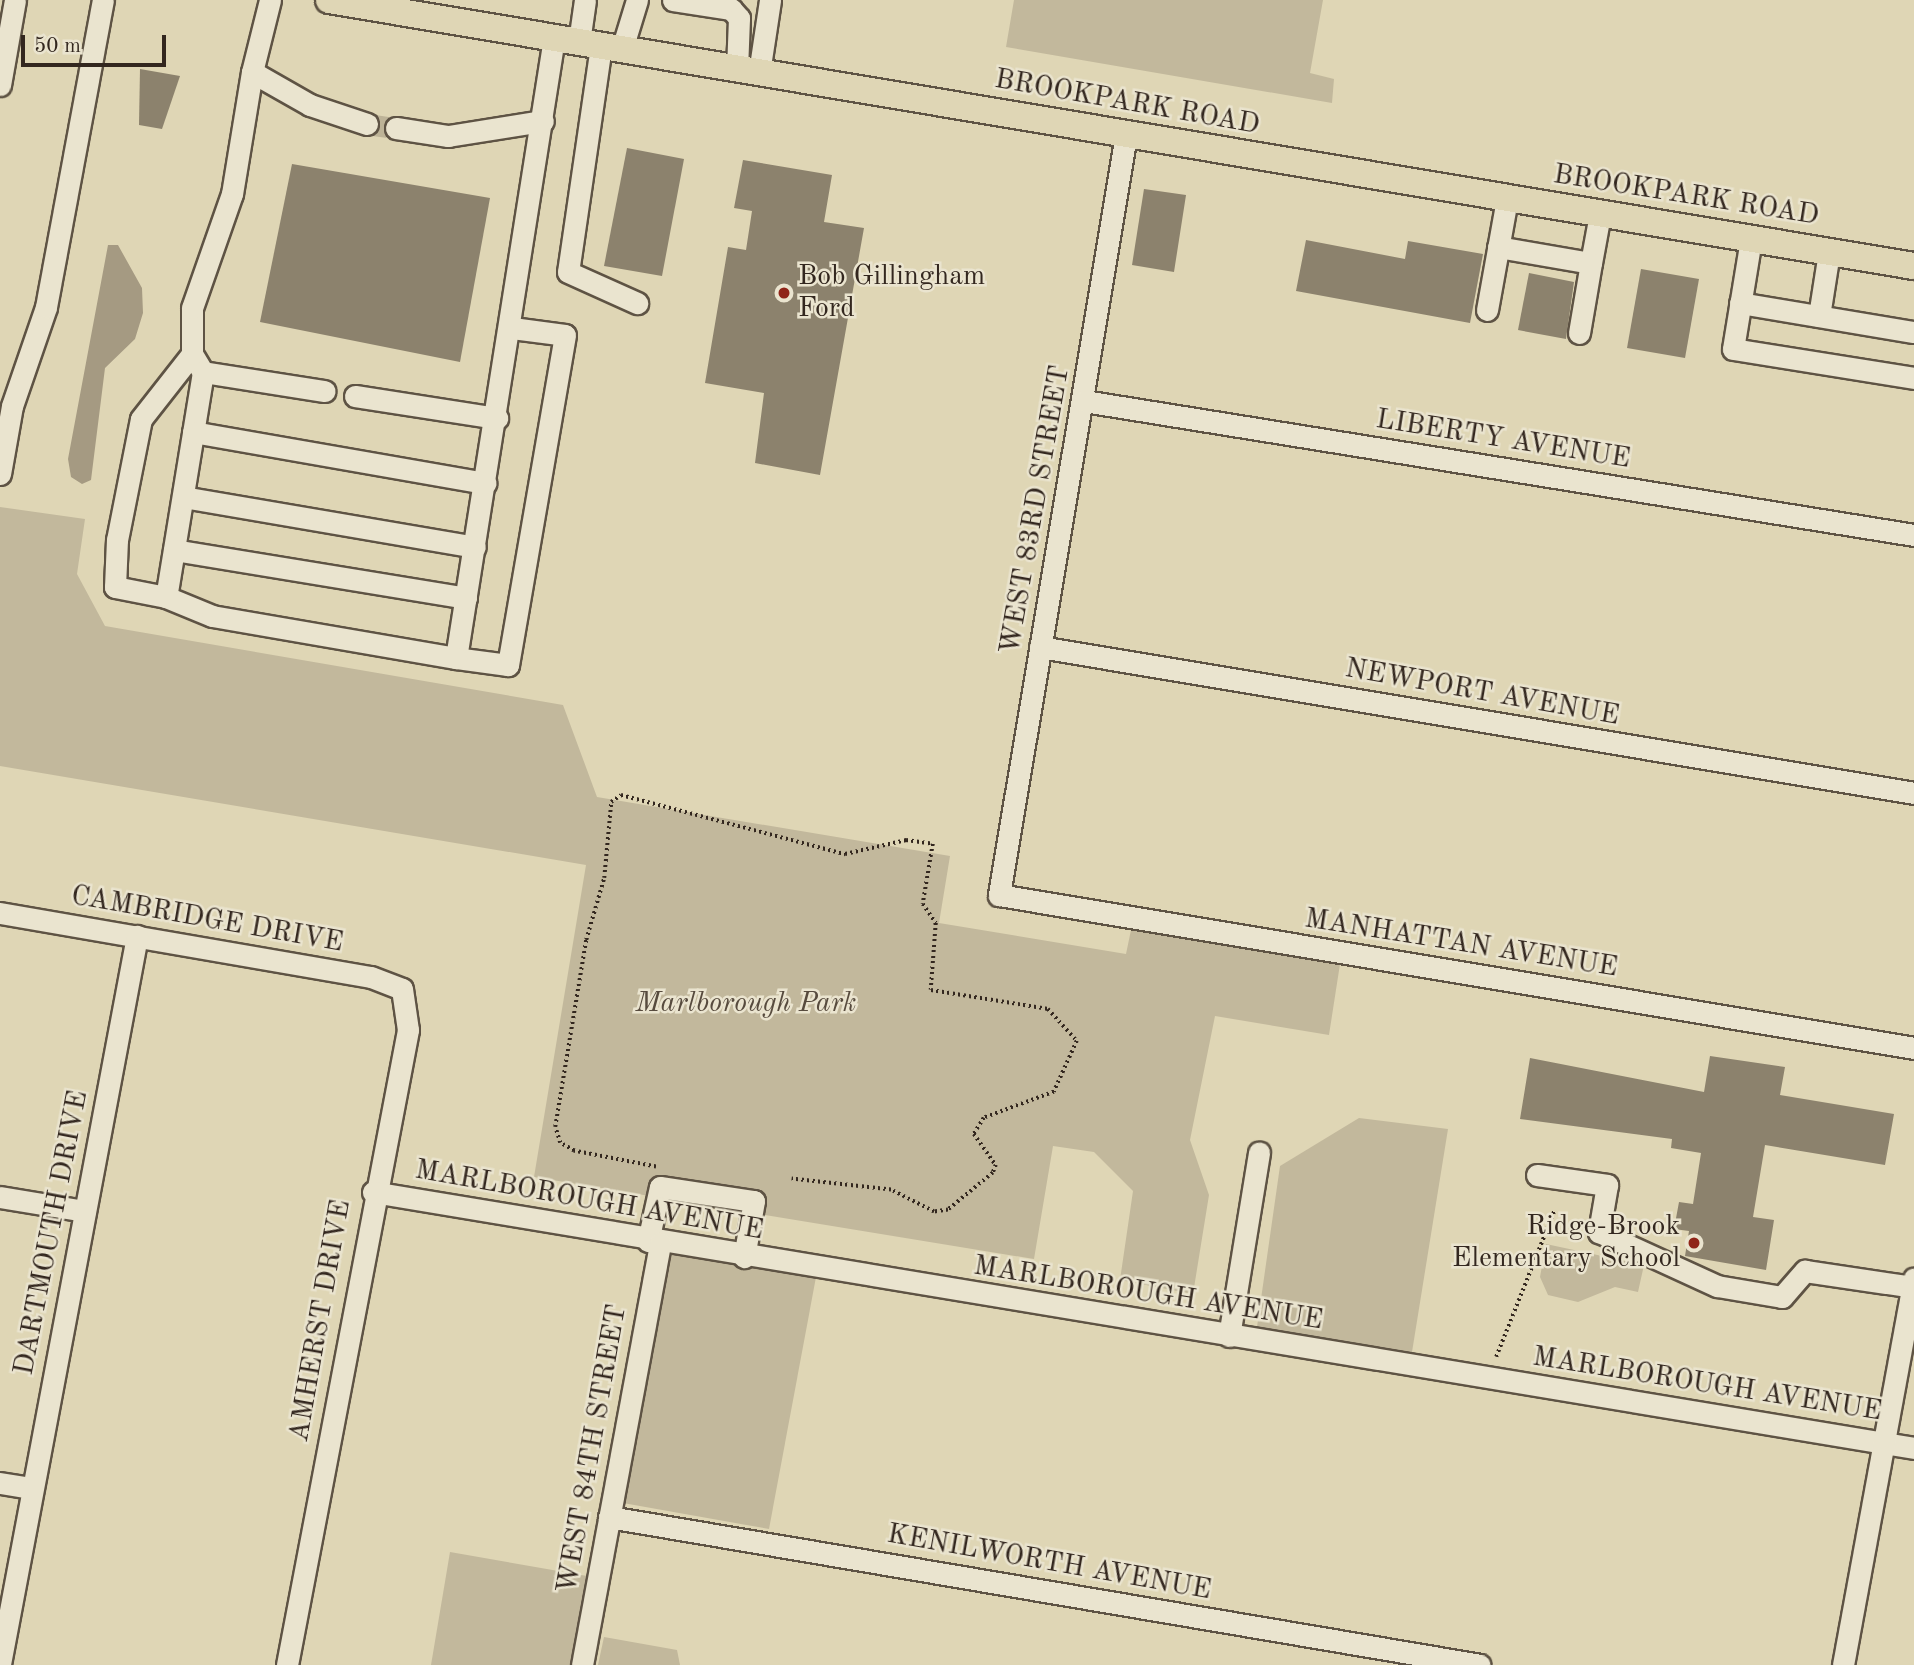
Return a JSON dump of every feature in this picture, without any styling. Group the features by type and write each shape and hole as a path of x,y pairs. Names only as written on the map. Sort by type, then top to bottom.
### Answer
{"main road":[{"name":"BROOKPARK ROAD","path":"329,0 1914,266"}],"street":[{"path":"0,85 15,0"},
{"path":"0,474 12,406 46,307 103,0"},
{"path":"166,597 193,432 197,363 192,308 232,194 252,72 270,0"},
{"path":"585,0 589,44 568,272 637,303"},
{"path":"456,658 512,328 543,121 589,44 637,0"},
{"path":"673,0 731,9 739,18 748,71"},
{"path":"748,71 770,0"},
{"path":"252,72 310,105 367,124"},
{"path":"396,128 448,136 543,121"},
{"name":"WEST 83RD STREET","path":"999,895 1084,401 1126,135"},
{"path":"1487,310 1507,199"},
{"path":"1579,333 1600,214"},
{"path":"1751,239 1733,349 1914,378"},
{"path":"1499,247 1591,263"},
{"path":"1819,316 1829,252"},
{"path":"1740,303 1914,332"},
{"path":"197,363 141,419 117,540 115,587 166,597 212,616 508,665 565,335 512,328"},
{"path":"197,363 325,391"},
{"path":"355,396 497,418"},
{"name":"LIBERTY AVENUE","path":"1084,401 1914,535"},
{"path":"193,432 486,483"},
{"path":"183,497 475,547"},
{"path":"174,550 466,598"},
{"name":"NEWPORT AVENUE","path":"1040,647 1914,793"},
{"name":"MANHATTAN AVENUE","path":"999,895 1914,1048"},
{"name":"CAMBRIDGE DRIVE","path":"0,913 371,977 402,989"},
{"name":"DARTMOUTH DRIVE","path":"0,1664 137,936"},
{"name":"AMHERST DRIVE","path":"287,1665 373,1192 408,1030 402,989"},
{"path":"1229,1336 1259,1152"},
{"path":"1537,1175 1607,1185 1599,1232 1717,1286 1782,1297 1805,1271 1913,1283 1843,1665"},
{"name":"WEST 84TH STREET","path":"582,1665 654,1242 660,1187 754,1201 744,1257"},
{"name":"MARLBOROUGH AVENUE","path":"373,1192 744,1257 1914,1448"},
{"path":"0,1197 85,1211"},
{"path":"0,1483 32,1488"},
{"name":"KENILWORTH AVENUE","path":"609,1517 1480,1665"}],"path":[{"path":"656,1167 574,1151 559,1143 555,1127 586,940 604,878 611,802 621,795 845,854 906,840 933,844 923,904 936,923 931,990 1048,1009 1077,1041 1054,1092 984,1118 974,1134 996,1165 993,1173 948,1210 934,1212 891,1190 792,1179"},
{"path":"1496,1357 1554,1211"}],"green space":[{"path":"1014,0 1323,0 1310,73 1334,79 1332,103 1006,47"},
{"name":"Marlborough Park","path":"0,507 85,519 77,574 105,626 563,705 597,797 950,856 939,923 1126,954 1131,930 1340,964 1329,1035 1215,1016 1190,1140 1209,1195 1193,1294 1120,1280 1133,1191 1094,1152 1053,1146 1034,1259 534,1177 586,865 0,766"},
{"path":"1359,1118 1448,1129 1412,1352 1257,1327 1280,1166"},
{"path":"1546,1244 1644,1265 1638,1292 1615,1287 1578,1302 1548,1295 1540,1277"},
{"path":"669,1252 816,1277 769,1529 623,1503"},
{"path":"450,1552 587,1576 571,1665 431,1665"},
{"path":"604,1637 677,1650 680,1665 598,1665"}],"shaded area":[{"path":"108,245 118,245 142,288 143,313 135,339 105,368 91,480 82,484 71,477 68,459"}],"building":[{"path":"140,69 180,76 162,129 139,125"},
{"path":"627,148 684,159 662,276 604,266"},
{"path":"743,160 832,175 824,222 864,228 820,475 755,463 764,393 705,383 728,247 746,250 752,211 734,208"},
{"path":"292,164 490,198 460,362 260,322"},
{"path":"1144,189 1186,195 1174,272 1132,265"},
{"path":"1306,240 1405,259 1408,241 1483,254 1470,323 1296,291"},
{"path":"1641,269 1699,279 1685,358 1627,348"},
{"path":"1529,273 1574,282 1566,339 1518,330"},
{"name":"Ridge-Brook Elementary School","path":"1710,1056 1785,1067 1780,1095 1894,1114 1885,1165 1765,1145 1753,1217 1774,1220 1766,1270 1685,1256 1689,1231 1674,1229 1679,1202 1693,1204 1701,1153 1671,1148 1672,1139 1520,1119 1530,1058 1704,1092"}],"tunnel":[{"path":"367,124 396,128"}],"place":[{"name":"Bob Gillingham Ford","path":"784,293"},
{"name":"Ridge-Brook Elementary School","path":"1694,1243"}]}
